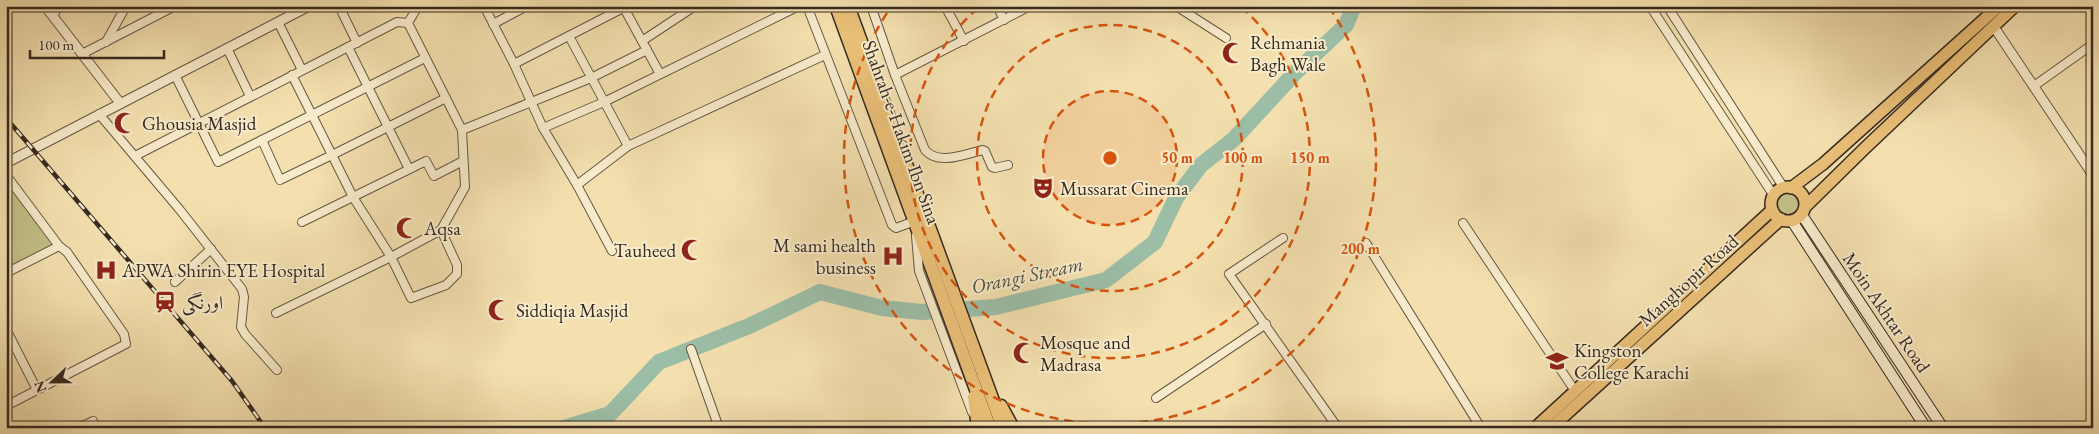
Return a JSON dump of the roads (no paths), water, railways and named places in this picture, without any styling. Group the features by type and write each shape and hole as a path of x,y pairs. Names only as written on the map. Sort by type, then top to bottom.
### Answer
{"highway":[{"name":"Shahrah-e-Hakim Ibn Sina","path":"836,6 915,221 938,270"},
{"name":"Shahrah-e-Hakim Ibn Sina","path":"848,6 938,270"},
{"path":"938,270 977,372 1003,428"},
{"path":"977,372 984,426"},
{"path":"977,372 1013,428"}],"main road":[{"path":"1535,428 1739,238 1772,210 1774,196 1818,169 1999,6"},
{"name":"Manghopir Road","path":"1552,428 1795,216 2015,6"},
{"path":"1818,169 1816,175 1818,181 1823,184 1829,184"},
{"path":"1772,210 1795,216 1802,195 1788,188"},
{"name":"Moin Akhtar Road","path":"1795,216 1926,428"},
{"name":"Moin Akhtar Road","path":"1795,216 1943,428"}],"street":[{"path":"44,6 120,103"},
{"path":"53,16 59,6"},
{"path":"106,42 126,6"},
{"path":"82,54 175,6"},
{"path":"6,163 309,6"},
{"path":"339,6 357,42"},
{"path":"484,6 514,64 542,128 577,185 612,251"},
{"path":"493,24 527,6"},
{"path":"642,41 695,6"},
{"path":"542,128 604,102 799,6"},
{"path":"807,6 892,225 896,228 915,221 919,271 984,426"},
{"path":"871,6 895,76 925,150 937,158 957,157 983,150 992,167 995,168 1008,164"},
{"path":"945,6 964,40"},
{"path":"997,6 1004,20"},
{"path":"895,76 1030,6"},
{"path":"1176,6 1226,38"},
{"path":"1650,6 1774,196"},
{"path":"1667,6 1788,188"},
{"path":"408,23 419,7"},
{"path":"514,64 626,7 660,74"},
{"path":"278,22 302,70"},
{"path":"135,156 397,22 408,23"},
{"path":"276,314 442,230 465,187 462,130 408,23"},
{"path":"1994,27 2093,174"},
{"path":"569,36 628,146"},
{"path":"2034,86 2093,44"},
{"path":"348,47 409,169"},
{"path":"227,48 250,96"},
{"path":"462,130 591,78 647,50"},
{"path":"577,185 628,146 825,55"},
{"path":"175,74 218,162 425,58"},
{"path":"292,75 353,197 390,257 411,298 446,285 458,270 442,230"},
{"path":"262,140 280,180 332,156 446,98"},
{"path":"99,114 242,289 244,297 241,327 277,370"},
{"path":"302,222 426,161 434,176 463,161"},
{"path":"6,175 58,246 67,252 124,334 126,344 6,406"},
{"path":"1463,223 1575,391"},
{"path":"1283,238 1229,274 1338,428"},
{"path":"1366,244 1481,428"},
{"path":"6,273 58,246"},
{"path":"175,282 211,249"},
{"path":"1156,398 1266,324"},
{"path":"6,329 8,339 37,390"},
{"path":"691,349 719,428"},
{"path":"78,428 93,420"}],"waterway":[{"name":"Orangi Stream","path":"564,428 610,414 659,362 749,326 820,292 882,308 922,312 996,307 1106,280 1155,242 1176,198 1201,165 1234,139 1294,74 1346,25 1354,6"}],"railway":[{"path":"6,118 232,381 265,428"}],"place":[{"name":"Rehmania Bagh Wale","path":"1233,53"},
{"name":"Ghousia Masjid","path":"125,123"},
{"name":"Mussarat Cinema","path":"1043,188"},
{"name":"Aqsa","path":"407,228"},
{"name":"Tauheed","path":"692,250"},
{"name":"M sami health business","path":"893,256"},
{"name":"APWA Shirin EYE Hospital","path":"106,270"},
{"name":"اورنگی","path":"165,302"},
{"name":"Siddiqia Masjid","path":"499,310"},
{"name":"Mosque and Madrasa","path":"1024,353"},
{"name":"Kingston College Karachi","path":"1557,361"}]}
